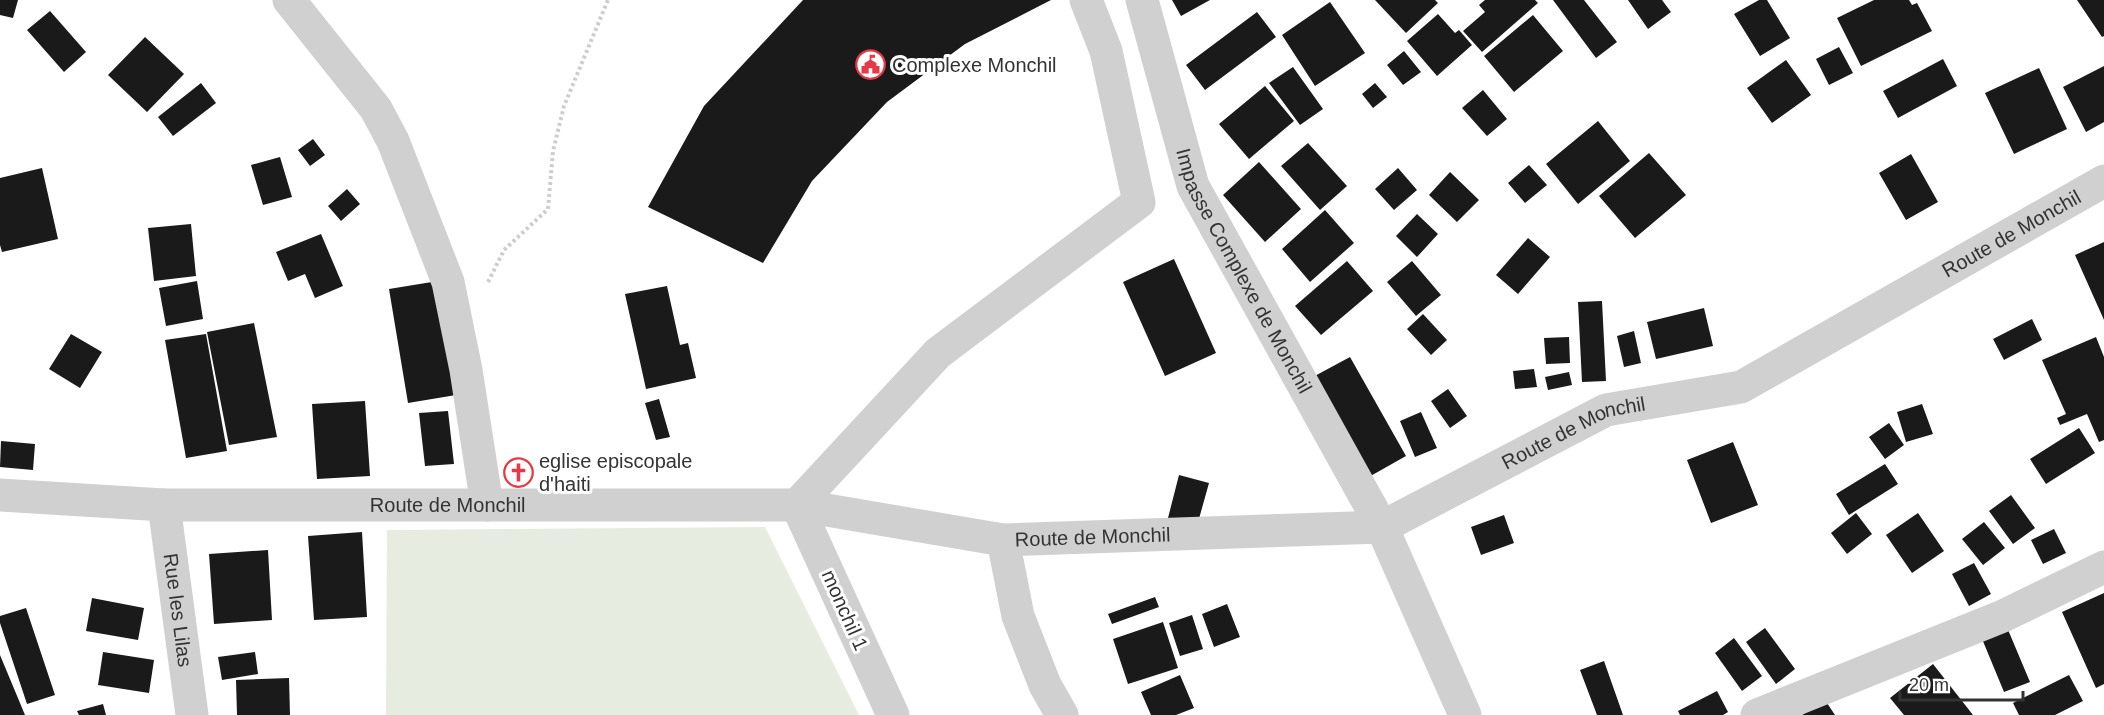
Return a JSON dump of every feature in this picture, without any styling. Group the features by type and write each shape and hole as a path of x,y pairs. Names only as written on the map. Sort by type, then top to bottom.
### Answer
{"street":[{"path":"289,0 376,109 393,141 448,282 466,370 487,505"},
{"path":"797,505 938,353 1139,202 1106,51 1086,0"},
{"name":"Impasse Complexe de Monchil","path":"1142,0 1193,186 1383,527 1465,715"},
{"name":"Route de Monchil","path":"0,495 164,505 797,505 1002,540 1383,527 1606,410 1741,387 2104,181"},
{"name":"Rue les Lilas","path":"164,505 192,715"},
{"name":"monchil 1","path":"797,505 893,715"},
{"path":"1002,540 1018,616 1045,685 1062,715"},
{"path":"1757,715 2003,616 2104,567"}],"path":[{"path":"485,287 504,250 548,209 553,151 564,106 608,0"}],"shaded area":[{"path":"765,527 859,715 386,715 387,530"}],"building":[{"path":"0,0 18,0 13,18 0,15"},
{"path":"803,0 1051,0 965,44 887,102 812,181 763,263 648,207 704,106"},
{"path":"1172,0 1210,0 1181,16"},
{"path":"1375,0 1435,0 1438,3 1406,33"},
{"path":"1485,0 1535,0 1538,3 1482,52 1463,31 1485,12 1479,5"},
{"path":"1553,0 1584,0 1617,42 1596,58"},
{"path":"1628,0 1662,0 1671,12 1648,29"},
{"path":"1759,0 1767,0 1790,38 1760,56 1734,14"},
{"path":"1874,0 1909,0 1912,5 1917,3 1932,31 1861,66 1837,18"},
{"path":"2077,0 2104,0 2104,36 2102,37"},
{"path":"1330,2 1365,53 1315,86 1282,35"},
{"path":"50,11 86,52 64,72 27,30"},
{"path":"1257,12 1276,37 1205,90 1186,65"},
{"path":"1438,14 1455,33 1459,30 1472,45 1437,76 1407,41"},
{"path":"1533,15 1563,51 1514,92 1484,56"},
{"path":"145,37 184,74 147,112 108,75"},
{"path":"1839,47 1853,73 1829,85 1816,59"},
{"path":"1404,51 1421,72 1403,85 1387,65"},
{"path":"1943,59 1957,86 1898,118 1883,91"},
{"path":"1786,60 1811,95 1772,123 1747,88"},
{"path":"2104,66 2104,122 2086,132 2063,87"},
{"path":"1293,67 1323,109 1300,125 1269,83"},
{"path":"2039,68 2067,129 2014,154 1985,93"},
{"path":"201,83 216,103 173,136 158,117"},
{"path":"1375,83 1387,97 1373,108 1362,94"},
{"path":"1265,86 1294,121 1249,159 1219,124"},
{"path":"1483,90 1507,119 1487,136 1462,108"},
{"path":"1598,121 1630,161 1578,204 1546,164"},
{"path":"313,139 325,155 310,166 298,150"},
{"path":"1308,143 1347,186 1320,210 1281,166"},
{"path":"1649,153 1686,195 1635,238 1599,196"},
{"path":"1911,154 1938,202 1906,220 1879,173"},
{"path":"280,157 292,197 263,205 251,165"},
{"path":"1259,162 1301,209 1265,242 1223,195"},
{"path":"1529,165 1547,185 1525,203 1508,183"},
{"path":"42,168 58,239 2,252 0,245 0,178"},
{"path":"1398,168 1417,190 1394,210 1375,189"},
{"path":"1450,172 1479,200 1457,222 1429,195"},
{"path":"347,189 360,204 341,221 328,206"},
{"path":"1325,210 1354,243 1310,282 1282,249"},
{"path":"1417,214 1438,234 1417,257 1396,236"},
{"path":"191,224 196,276 154,281 148,228"},
{"path":"321,234 343,286 315,298 305,274 288,281 276,252"},
{"path":"1528,238 1550,257 1518,294 1496,275"},
{"path":"2104,242 2104,320 2075,255"},
{"path":"1174,259 1216,353 1165,376 1123,282"},
{"path":"1347,261 1373,291 1321,335 1295,306"},
{"path":"1412,261 1441,295 1416,316 1387,282"},
{"path":"197,281 203,319 166,326 159,288"},
{"path":"438,281 456,395 408,403 389,289"},
{"path":"667,286 680,345 688,343 696,378 646,389 625,294"},
{"path":"1602,301 1606,381 1582,382 1578,302"},
{"path":"1704,308 1713,346 1656,359 1647,322"},
{"path":"1423,314 1447,340 1431,355 1407,329"},
{"path":"2032,319 2042,340 2004,360 1993,339"},
{"path":"254,323 277,437 229,445 207,332"},
{"path":"1634,331 1641,363 1624,367 1617,336"},
{"path":"71,334 102,352 80,388 49,369"},
{"path":"206,334 227,451 186,458 165,340"},
{"path":"1569,337 1570,363 1546,364 1544,338"},
{"path":"2096,337 2104,357 2104,440 2099,442 2087,414 2060,425 2057,418 2066,414 2042,360"},
{"path":"1350,357 1406,456 1367,478 1311,378"},
{"path":"1534,369 1537,387 1515,389 1513,371"},
{"path":"1569,372 1572,385 1548,390 1545,377"},
{"path":"1448,389 1467,416 1450,428 1431,401"},
{"path":"659,399 670,437 656,440 645,403"},
{"path":"365,401 370,476 317,479 312,404"},
{"path":"1922,404 1933,434 1906,442 1897,412"},
{"path":"448,411 454,464 425,466 419,413"},
{"path":"1421,412 1437,448 1415,457 1400,421"},
{"path":"1889,423 1904,445 1885,459 1869,437"},
{"path":"2079,428 2095,453 2046,484 2030,459"},
{"path":"1,441 35,444 33,470 0,467"},
{"path":"1733,442 1758,505 1711,523 1687,460"},
{"path":"1885,464 1898,484 1849,515 1836,494"},
{"path":"1179,475 1209,483 1197,526 1168,518"},
{"path":"2011,495 2035,528 2013,544 1989,511"},
{"path":"1856,513 1872,534 1847,554 1831,533"},
{"path":"1918,513 1944,551 1912,573 1886,535"},
{"path":"1504,515 1514,543 1481,555 1471,527"},
{"path":"1984,522 2005,548 1983,565 1962,539"},
{"path":"2054,529 2066,553 2043,564 2031,540"},
{"path":"362,532 367,617 314,620 308,536"},
{"path":"268,550 272,620 214,624 209,554"},
{"path":"1974,563 1991,594 1969,606 1952,574"},
{"path":"2104,593 2104,684 2096,688 2062,612"},
{"path":"1155,597 1159,607 1112,624 1108,614"},
{"path":"92,598 144,608 138,640 86,631"},
{"path":"1227,604 1240,637 1214,647 1202,614"},
{"path":"26,608 55,695 27,704 0,623 0,616"},
{"path":"1192,615 1203,649 1180,656 1169,623"},
{"path":"1163,622 1178,668 1128,684 1113,639"},
{"path":"2006,625 2030,682 2004,692 1980,634"},
{"path":"1765,628 1795,669 1776,684 1746,642"},
{"path":"1734,638 1762,676 1742,691 1715,653"},
{"path":"103,652 154,660 149,693 98,685"},
{"path":"255,652 258,674 222,680 218,657"},
{"path":"0,655 25,715 0,715"},
{"path":"1604,661 1623,715 1597,715 1580,670"},
{"path":"1933,664 1973,715 1904,715 1890,698"},
{"path":"1180,675 1194,708 1176,715 1151,715 1141,692"},
{"path":"2069,675 2083,701 2055,715 2019,715 2013,703"},
{"path":"289,678 290,715 237,715 236,680"},
{"path":"1717,691 1728,712 1723,715 1680,715 1678,711"},
{"path":"1825,700 1835,715 1802,715"},
{"path":"103,704 106,715 79,715 77,711"}],"place":[{"name":"Complexe Monchil","path":"871,65"},
{"name":"eglise episcopale d'haiti","path":"518,473"}]}
